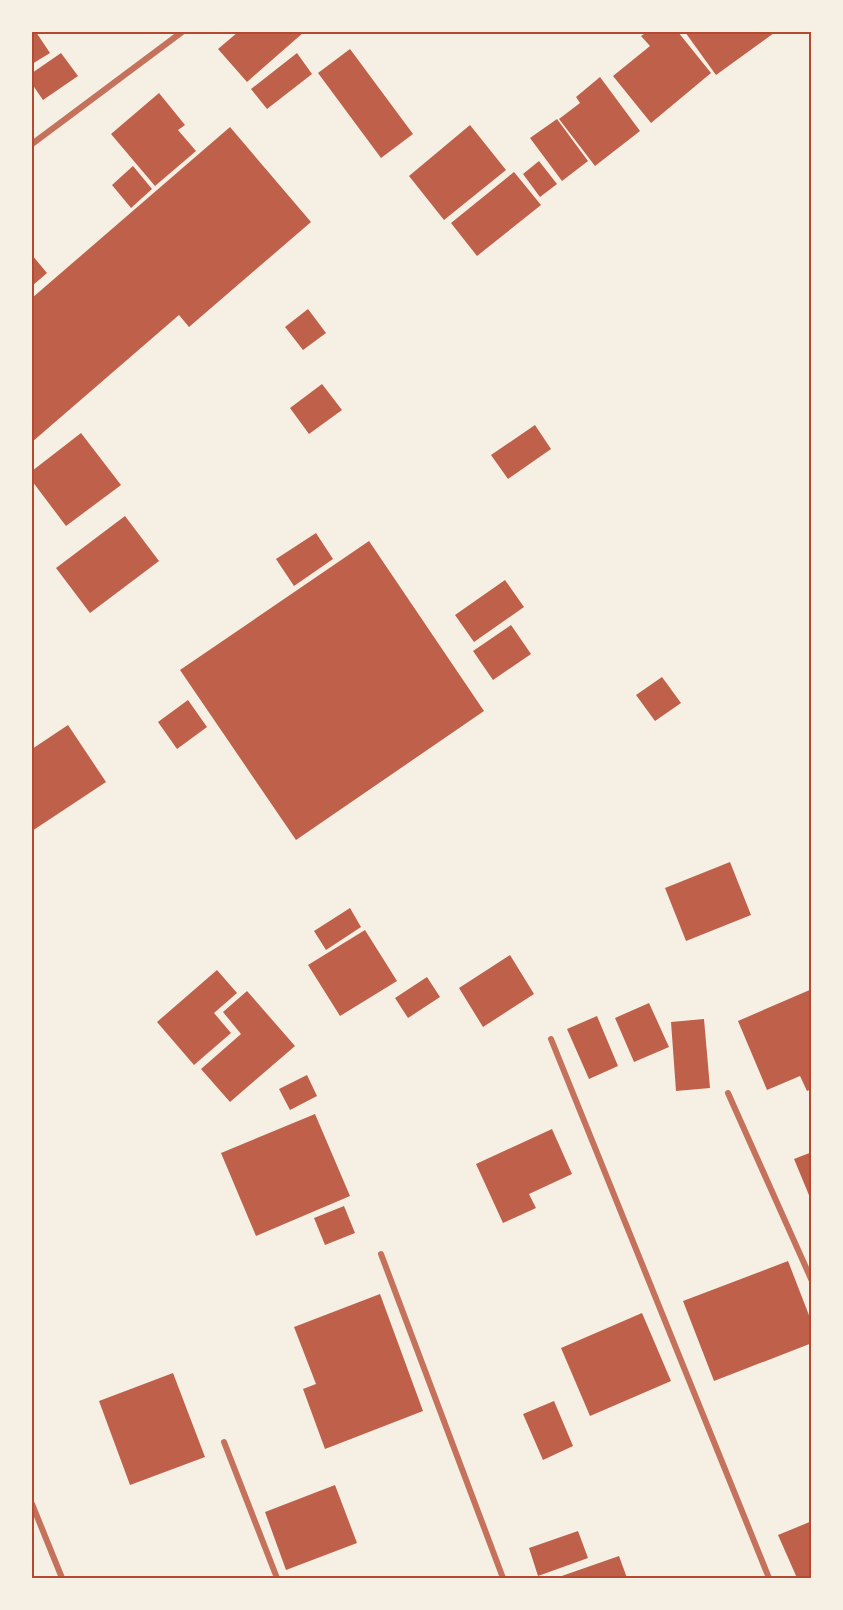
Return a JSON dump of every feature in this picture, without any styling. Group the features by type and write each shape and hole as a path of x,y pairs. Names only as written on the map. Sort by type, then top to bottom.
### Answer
{"street":[{"path":"32,144 182,32"},
{"path":"550,1040 769,1578"},
{"path":"728,1093 812,1281"},
{"path":"381,1254 503,1578"},
{"path":"224,1442 277,1578"},
{"path":"32,1504 62,1578"}],"building":[{"path":"32,32 36,32 50,53 32,64"},
{"path":"238,32 304,32 247,82 218,49"},
{"path":"647,32 678,32 711,73 651,123 613,76 650,46 641,36"},
{"path":"685,32 772,32 774,33 716,75"},
{"path":"350,49 413,134 381,158 318,73"},
{"path":"61,53 78,76 43,100 32,84 32,73"},
{"path":"297,53 312,74 267,109 251,89"},
{"path":"600,77 640,131 595,166 559,119 580,103 576,97"},
{"path":"159,93 185,125 178,130 196,151 155,186 111,134"},
{"path":"557,119 588,161 562,181 530,138"},
{"path":"470,125 506,170 444,220 409,176"},
{"path":"230,127 311,222 189,327 179,315 32,442 32,298"},
{"path":"539,161 557,184 540,197 523,174"},
{"path":"133,166 152,189 131,208 112,185"},
{"path":"514,172 541,205 477,256 451,223"},
{"path":"32,255 47,273 32,286"},
{"path":"308,309 326,333 303,350 285,327"},
{"path":"322,384 342,410 309,434 290,408"},
{"path":"535,425 551,449 508,479 491,455"},
{"path":"81,433 121,485 66,526 32,481 32,471"},
{"path":"125,516 159,561 90,613 56,568"},
{"path":"316,533 333,559 294,586 276,559"},
{"path":"369,541 484,711 296,840 180,670"},
{"path":"505,580 524,607 474,642 455,615"},
{"path":"511,625 531,654 493,680 473,651"},
{"path":"662,677 681,703 655,721 636,695"},
{"path":"188,700 207,727 177,749 158,722"},
{"path":"68,725 106,782 32,831 32,749"},
{"path":"730,862 751,915 686,941 665,888"},
{"path":"350,908 361,927 326,950 314,931"},
{"path":"365,930 397,981 340,1016 308,965"},
{"path":"510,955 534,994 483,1027 459,988"},
{"path":"217,970 237,993 214,1013 231,1033 194,1065 157,1022"},
{"path":"427,977 440,997 408,1018 395,998"},
{"path":"812,989 812,1089 807,1091 800,1076 767,1090 738,1021"},
{"path":"247,991 295,1046 230,1102 201,1069 241,1034 223,1012"},
{"path":"649,1003 669,1047 634,1062 615,1018"},
{"path":"597,1016 618,1066 589,1079 567,1029"},
{"path":"704,1019 710,1088 676,1091 671,1022"},
{"path":"307,1075 317,1096 290,1110 279,1089"},
{"path":"315,1114 350,1196 256,1236 221,1153"},
{"path":"552,1129 572,1174 529,1194 536,1208 503,1223 476,1164"},
{"path":"812,1152 812,1200 811,1200 794,1159"},
{"path":"344,1206 355,1233 325,1245 314,1218"},
{"path":"788,1261 812,1323 812,1343 714,1381 683,1301"},
{"path":"380,1294 423,1411 325,1449 303,1389 316,1384 294,1327"},
{"path":"642,1313 671,1381 590,1416 561,1348"},
{"path":"173,1373 205,1457 130,1485 99,1401"},
{"path":"554,1401 573,1446 543,1460 523,1414"},
{"path":"335,1485 357,1543 286,1570 265,1512"},
{"path":"812,1521 812,1578 797,1578 778,1535"},
{"path":"578,1531 588,1558 538,1576 529,1548"},
{"path":"619,1556 627,1578 556,1578"}]}
